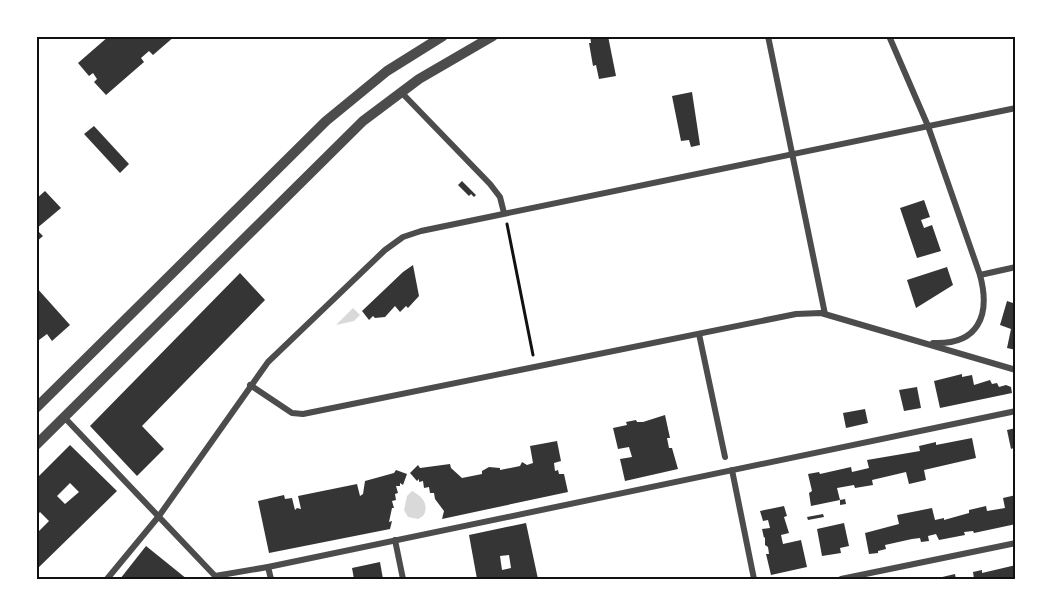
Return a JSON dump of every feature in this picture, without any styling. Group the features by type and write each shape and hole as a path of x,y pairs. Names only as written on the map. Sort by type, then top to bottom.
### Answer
{"street":[{"path":"36,408 326,121 387,71 443,36"},
{"path":"36,445 363,122 401,92 449,60 493,36"},
{"path":"768,36 825,314"},
{"path":"889,36 928,126 984,292 983,313 972,333 961,340 945,344 923,343"},
{"path":"401,92 490,184 500,197 504,213"},
{"path":"107,579 159,516 268,362 384,250 403,237 504,213 1016,108"},
{"path":"980,275 1016,267"},
{"path":"250,385 292,413 303,414 801,313 825,314 1016,370"},
{"path":"699,334 725,457"},
{"path":"64,417 216,578 1016,411"},
{"path":"732,470 754,579"},
{"path":"395,540 403,579"},
{"path":"841,579 1016,543"},
{"path":"268,567 271,579"}],"path":[{"path":"504,213 533,355"}],"shaded area":[{"path":"353,308 360,315 354,321 336,325"},
{"path":"412,491 422,498 426,508 423,516 418,519 408,517 404,510 407,496"}],"building":[{"path":"109,36 175,36 153,55 149,51 141,58 144,62 106,95 94,82 97,79 93,73 89,76 78,63"},
{"path":"590,36 608,36 616,76 599,79 596,65 593,66"},
{"path":"692,92 700,145 691,147 689,140 681,141 672,96"},
{"path":"94,126 129,164 120,173 84,134"},
{"path":"462,181 476,195 474,197 471,194 469,196 458,185"},
{"path":"45,191 61,208 36,229 36,199"},
{"path":"924,200 930,217 921,220 924,228 932,225 941,251 917,258 900,208"},
{"path":"36,229 43,236 36,242"},
{"path":"413,265 419,296 408,308 406,306 400,312 395,306 385,317 375,318 373,316 369,320 362,311"},
{"path":"947,267 953,285 916,308 907,280"},
{"path":"240,273 265,300 142,426 164,449 137,476 90,426"},
{"path":"36,287 70,325 52,341 47,334 39,340 36,337"},
{"path":"1007,301 1016,304 1016,350 1007,348 1011,329 1000,325"},
{"path":"962,374 962,377 972,375 974,385 990,380 992,384 997,383 999,387 1006,385 1011,387 1012,393 940,408 934,381"},
{"path":"917,387 921,408 904,411 899,390"},
{"path":"865,409 868,423 846,428 843,413"},
{"path":"665,415 670,438 667,438 669,448 672,448 678,469 625,481 620,459 632,457 629,447 618,449 613,428 627,425 626,422 636,420 643,422"},
{"path":"1016,428 1016,447 1011,449 1007,430"},
{"path":"972,438 976,458 924,470 926,480 909,484 906,472 872,480 873,485 837,488 840,500 811,506 809,493 812,491 808,474 819,472 820,474 851,467 852,472 869,468 867,460 920,451 919,446 936,442 936,445"},
{"path":"557,441 561,461 554,463 555,471 558,470 559,474 564,474 568,492 442,519 444,511 435,499 434,493 430,493 429,487 424,488 423,481 419,482 419,479 417,481 410,473 418,465 420,468 450,464 451,468 462,478 482,474 482,471 489,467 500,468 500,470 520,466 522,462 527,465 533,463 530,446"},
{"path":"70,445 117,491 36,570 36,534 49,521 40,512 36,516 36,479","holes":["70,483 79,492 65,504 57,496"]},
{"path":"396,470 407,474 403,485 400,483 400,486 396,486 398,493 395,494 396,500 392,501 394,508 392,508 389,522 392,521 390,529 269,553 258,501 284,495 285,499 292,498 295,510 301,509 298,496 357,484 360,496 363,494 365,481 394,473"},
{"path":"1016,495 1016,524 974,533 973,531 964,532 965,535 939,540 936,534 928,536 929,541 921,542 920,538 912,539 885,545 886,549 869,554 865,533 899,524 897,515 932,508 935,520 944,518 944,520 986,506 987,511 1005,508 1003,498"},
{"path":"845,499 846,504 840,505 840,500"},
{"path":"784,506 787,516 784,517 789,533 781,535 783,544 801,540 807,567 771,575 766,554 769,554 768,547 765,545 762,529 770,528 768,520 763,521 760,511"},
{"path":"823,514 824,517 808,520 807,517"},
{"path":"526,523 538,579 477,579 469,535","holes":["509,555 511,568 502,570 500,556"]},
{"path":"844,523 849,546 840,548 841,553 822,556 817,529"},
{"path":"146,546 187,579 120,579"},
{"path":"380,562 383,579 354,579 352,568"},
{"path":"1016,565 1016,579 974,579 973,572 982,570 982,573"},
{"path":"955,574 956,579 938,579 938,578"}]}
